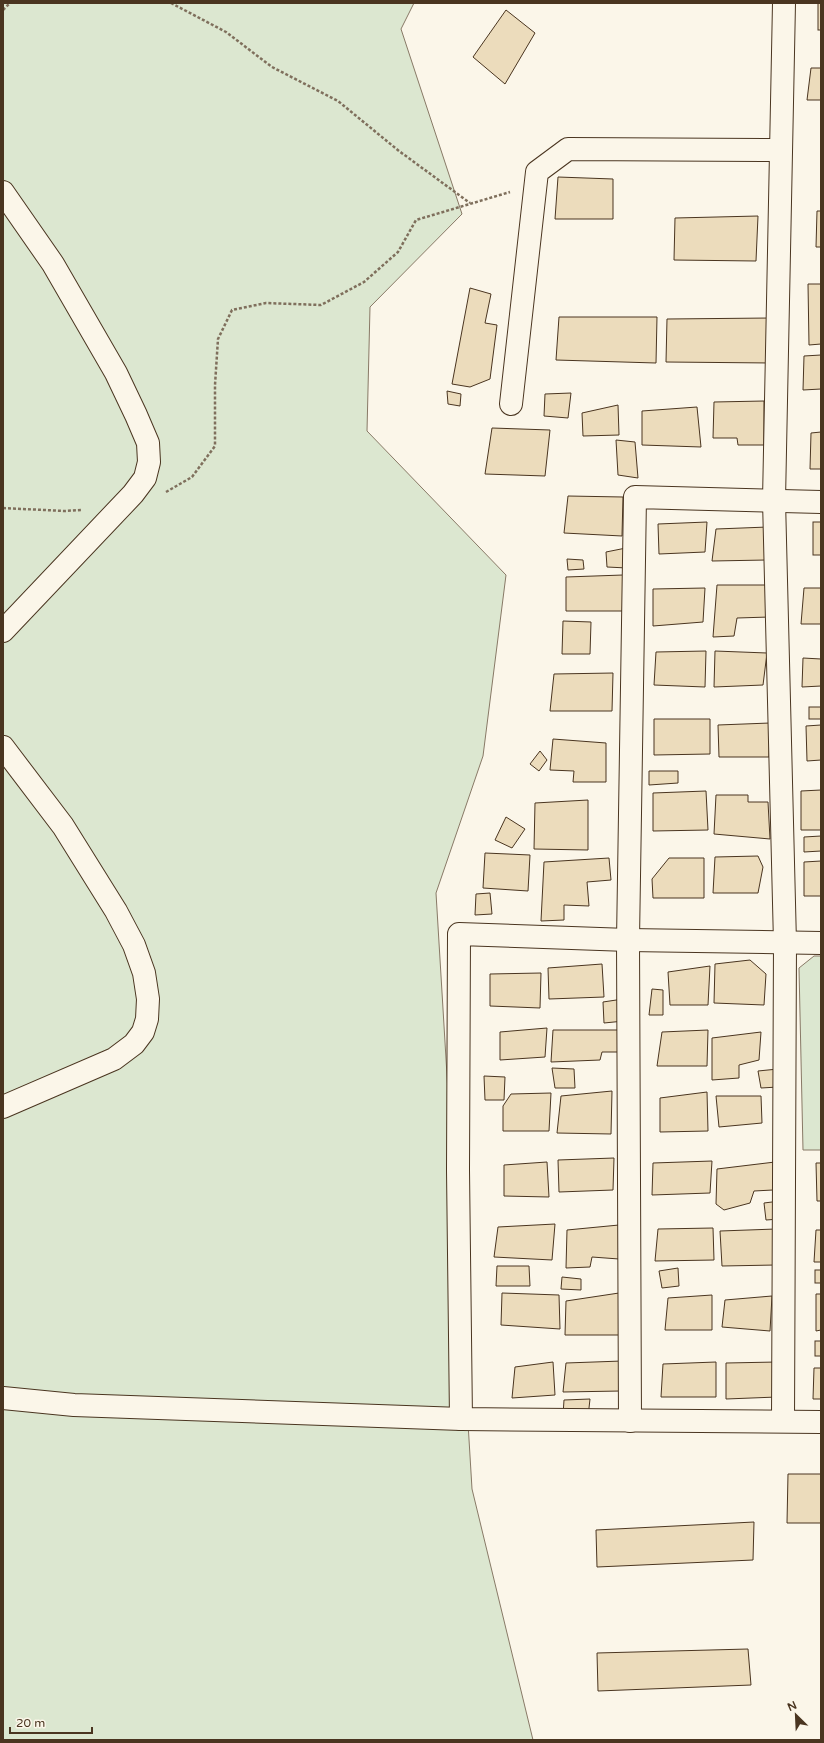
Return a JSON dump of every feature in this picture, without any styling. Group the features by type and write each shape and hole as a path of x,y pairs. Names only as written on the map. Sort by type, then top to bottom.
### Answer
{"street":[{"path":"783,1421 785,943 774,500 784,3"},
{"path":"511,404 537,172 568,149 780,150"},
{"path":"3,192 61,277 116,373 148,443 149,462 145,478 121,508 3,631"},
{"path":"630,1421 628,940 635,497 821,502"},
{"path":"3,747 63,826 116,911 134,945 144,973 148,999 147,1019 143,1032 134,1044 114,1059 3,1107"},
{"path":"461,1419 458,1177 459,934 628,940 821,943"},
{"path":"3,1398 74,1405 461,1419 821,1422"}],"path":[{"path":"3,10 10,3"},
{"path":"171,3 226,32 272,67 338,102 398,151 470,204"},
{"path":"164,493 192,477 215,446 215,385 218,340 232,310 266,303 321,305 364,282 398,252 416,220 535,185"},
{"path":"3,508 64,511 121,508"}],"green space":[{"path":"3,3 414,3 401,29 462,214 370,307 367,431 506,575 483,756 436,893 472,1489 533,1740 3,1740"},
{"path":"814,956 821,956 821,1150 803,1150 799,968"}],"building":[{"path":"818,3 821,3 821,30 818,30"},
{"path":"506,10 535,33 505,84 473,57"},
{"path":"811,68 821,68 821,100 807,100"},
{"path":"558,177 613,179 613,219 555,219"},
{"path":"817,211 821,211 821,247 816,247"},
{"path":"758,216 756,261 674,260 675,218"},
{"path":"808,284 821,284 821,344 809,345"},
{"path":"470,288 491,294 485,323 497,325 490,379 470,387 452,384"},
{"path":"559,317 657,317 656,363 556,360"},
{"path":"771,318 770,363 666,362 667,319"},
{"path":"821,355 821,389 803,390 804,356"},
{"path":"447,391 461,394 460,406 448,404"},
{"path":"571,393 568,418 544,416 545,394"},
{"path":"764,401 764,445 738,445 737,438 713,438 714,402"},
{"path":"618,405 619,435 583,436 582,413"},
{"path":"697,407 701,447 642,445 642,411"},
{"path":"492,428 550,430 545,476 485,474"},
{"path":"821,432 821,469 810,469 811,433"},
{"path":"616,440 635,442 638,478 618,475"},
{"path":"568,496 623,497 622,536 564,533"},
{"path":"707,522 705,552 659,554 658,524"},
{"path":"813,522 821,522 821,555 813,555"},
{"path":"768,527 767,560 712,561 716,529"},
{"path":"626,548 627,568 607,567 606,552"},
{"path":"567,559 583,560 584,569 568,570"},
{"path":"623,575 623,611 566,611 566,577"},
{"path":"717,585 769,585 770,617 737,618 734,636 713,637"},
{"path":"705,588 703,622 653,626 653,589"},
{"path":"804,588 821,588 821,624 801,624"},
{"path":"563,621 591,622 590,654 562,654"},
{"path":"706,651 705,687 654,685 656,652"},
{"path":"715,651 767,653 763,685 714,687"},
{"path":"803,658 821,659 821,686 802,687"},
{"path":"613,673 612,711 550,711 554,674"},
{"path":"809,707 821,707 821,719 809,719"},
{"path":"654,719 710,719 710,754 654,755"},
{"path":"770,723 769,757 719,757 718,725"},
{"path":"821,725 821,760 807,761 806,726"},
{"path":"553,739 606,743 606,782 573,782 574,771 550,770"},
{"path":"540,751 547,760 539,771 530,764"},
{"path":"649,771 678,771 678,783 649,785"},
{"path":"821,790 821,830 801,830 801,791"},
{"path":"706,791 708,830 653,831 653,793"},
{"path":"716,795 748,795 748,802 768,802 770,839 714,834"},
{"path":"588,800 588,850 534,849 535,803"},
{"path":"506,817 525,829 512,848 495,840"},
{"path":"821,836 821,851 804,852 804,837"},
{"path":"485,853 530,855 528,891 483,888"},
{"path":"758,856 763,867 758,893 713,893 715,857"},
{"path":"609,858 611,880 587,882 589,906 564,905 564,920 541,921 544,862"},
{"path":"669,858 704,858 704,898 653,898 652,879"},
{"path":"821,861 821,896 804,896 804,862"},
{"path":"490,893 492,914 475,915 476,894"},
{"path":"750,960 766,974 764,1005 714,1003 715,964"},
{"path":"602,964 604,997 549,999 548,968"},
{"path":"710,966 708,1005 670,1005 668,972"},
{"path":"541,973 540,1008 490,1006 490,974"},
{"path":"652,989 663,990 663,1015 649,1015"},
{"path":"623,999 624,1021 604,1023 603,1002"},
{"path":"547,1028 545,1057 500,1060 500,1032"},
{"path":"553,1030 623,1030 622,1052 602,1052 600,1060 551,1062"},
{"path":"708,1030 707,1066 657,1066 662,1032"},
{"path":"761,1032 759,1060 739,1065 739,1078 712,1080 712,1038"},
{"path":"552,1068 574,1069 575,1088 555,1088"},
{"path":"778,1069 778,1087 761,1088 758,1071"},
{"path":"484,1076 505,1077 504,1100 485,1100"},
{"path":"612,1091 611,1134 557,1133 561,1096"},
{"path":"707,1092 708,1131 660,1132 660,1098"},
{"path":"551,1093 549,1131 503,1131 503,1106 511,1094"},
{"path":"716,1096 761,1096 762,1123 719,1127"},
{"path":"614,1158 613,1190 559,1192 558,1160"},
{"path":"712,1161 710,1193 652,1195 653,1163"},
{"path":"547,1162 549,1197 504,1196 504,1165"},
{"path":"775,1162 773,1190 754,1191 750,1203 724,1210 716,1204 717,1169"},
{"path":"816,1163 821,1163 821,1201 817,1201"},
{"path":"780,1201 780,1219 766,1220 764,1203"},
{"path":"555,1224 552,1260 494,1257 498,1227"},
{"path":"619,1225 619,1259 592,1257 590,1267 566,1268 567,1230"},
{"path":"713,1228 714,1260 655,1261 658,1229"},
{"path":"776,1229 776,1265 722,1266 720,1231"},
{"path":"816,1230 821,1230 821,1262 814,1262"},
{"path":"497,1266 529,1266 530,1286 496,1286"},
{"path":"678,1268 679,1286 662,1288 659,1271"},
{"path":"815,1270 821,1270 821,1283 815,1283"},
{"path":"562,1277 581,1279 581,1290 561,1289"},
{"path":"502,1293 559,1295 560,1329 501,1325"},
{"path":"619,1293 621,1335 565,1335 566,1301"},
{"path":"816,1294 821,1294 821,1330 816,1331"},
{"path":"712,1295 712,1330 665,1330 668,1298"},
{"path":"772,1296 770,1331 722,1327 725,1300"},
{"path":"815,1341 821,1341 821,1356 815,1356"},
{"path":"622,1361 621,1391 563,1392 566,1363"},
{"path":"553,1362 555,1395 512,1398 515,1367"},
{"path":"716,1362 716,1397 661,1397 663,1364"},
{"path":"777,1362 777,1397 726,1399 726,1363"},
{"path":"814,1368 821,1368 821,1399 813,1399"},
{"path":"590,1399 588,1417 563,1415 564,1400"},
{"path":"788,1474 821,1474 821,1523 787,1523"},
{"path":"754,1522 753,1560 597,1567 596,1530"},
{"path":"748,1649 751,1685 598,1691 597,1653"}]}
